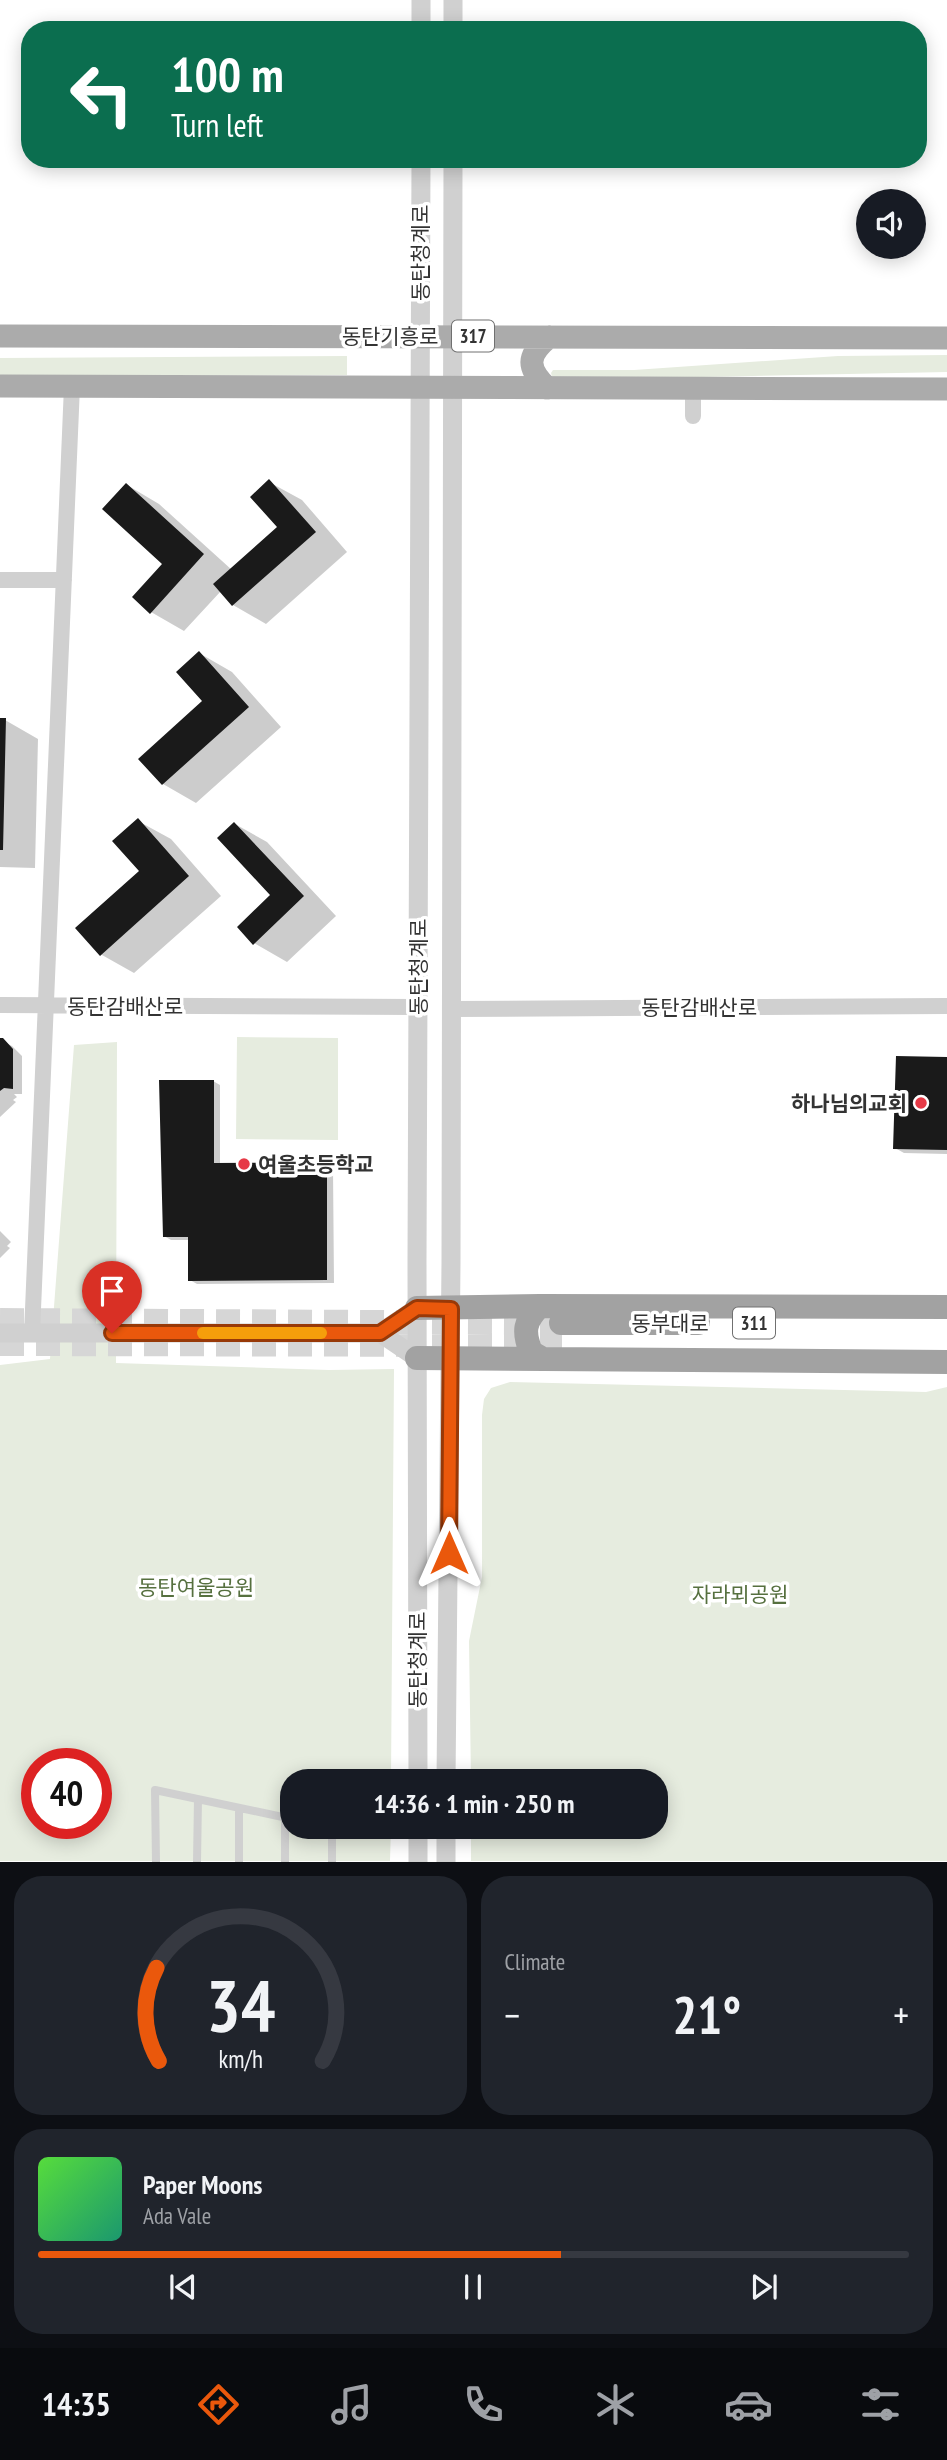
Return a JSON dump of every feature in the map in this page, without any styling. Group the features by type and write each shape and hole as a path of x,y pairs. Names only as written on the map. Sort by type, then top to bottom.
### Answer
{"highway":[{"path":"540,1306 527,1320 524,1329 531,1352 555,1342"},
{"path":"417,1308 947,1307"},
{"name":"동부대로","path":"555,1342 947,1323"},
{"path":"417,1359 450,1359 555,1342 947,1362"},
{"name":"동부대로","path":"555,1342 947,1348"}],"main road":[{"name":"동탄기흥로","path":"0,336 947,338"},
{"path":"547,388 535,376 532,362 535,348 549,337"},
{"path":"0,386 947,389"}],"street":[{"path":"421,0 421,21"},
{"path":"453,0 453,21"},
{"name":"동탄청계로","path":"418,1769 417,1007 421,168"},
{"name":"동탄청계로","path":"447,1769 451,1309 453,168"},
{"path":"32,1333 72,386"},
{"path":"692,388 693,416"},
{"path":"0,580 64,580"},
{"name":"동탄감배산로","path":"0,1005 417,1007"},
{"name":"동탄감배산로","path":"452,1009 947,1006"},
{"path":"0,1333 380,1333 417,1308"},
{"path":"380,1333 417,1359"},
{"path":"418,1839 418,1861"},
{"path":"446,1839 446,1861"}],"lane":[{"path":"156,1861 155,1790 280,1816"},
{"path":"197,1861 198,1799"},
{"path":"239,1808 239,1861"},
{"path":"285,1861 287,1839"},
{"path":"332,1839 332,1861"}],"green space":[{"path":"947,355 947,372 553,380 551,373 553,370 634,370 838,356"},
{"path":"347,356 347,375 0,376 0,358"},
{"path":"237,1037 338,1038 338,1140 236,1139"},
{"name":"동탄여울공원","path":"117,1042 116,1363 329,1370 394,1369 391,1769 280,1769 280,1839 391,1839 390,1861 0,1861 0,1365 50,1359 74,1045"},
{"name":"자라뫼공원","path":"510,1382 926,1392 947,1387 947,1861 471,1861 471,1839 668,1839 668,1769 471,1769 469,1641 482,1577 482,1415 484,1399 491,1388"}],"building":[{"path":"269,479 316,532 232,606 213,584 277,527 250,497"},
{"path":"126,483 204,554 150,614 132,597 162,564 102,509"},
{"path":"199,651 249,707 162,785 138,759 202,701 176,672"},
{"path":"0,718 6,718 3,850 0,850"},
{"path":"138,818 189,876 100,956 75,928 139,871 112,841"},
{"path":"234,822 304,896 253,945 237,927 270,895 217,838"},
{"path":"0,1038 13,1049 13,1089 4,1088 0,1091"},
{"name":"하나님의교회","path":"896,1056 947,1057 947,1150 893,1149"},
{"path":"159,1080 214,1080 214,1163 327,1162 327,1280 188,1281 188,1237 163,1237"}],"tunnel":[{"path":"0,1320 561,1323"},
{"path":"0,1344 562,1345"}],"slow traffic":[{"path":"203,1333 321,1333"}],"place":[{"name":"하나님의교회","path":"921,1103"},
{"name":"여울초등학교","path":"244,1164"}],"route":[{"path":"112,1333 380,1333 417,1308 451,1309 449,1553"}]}
